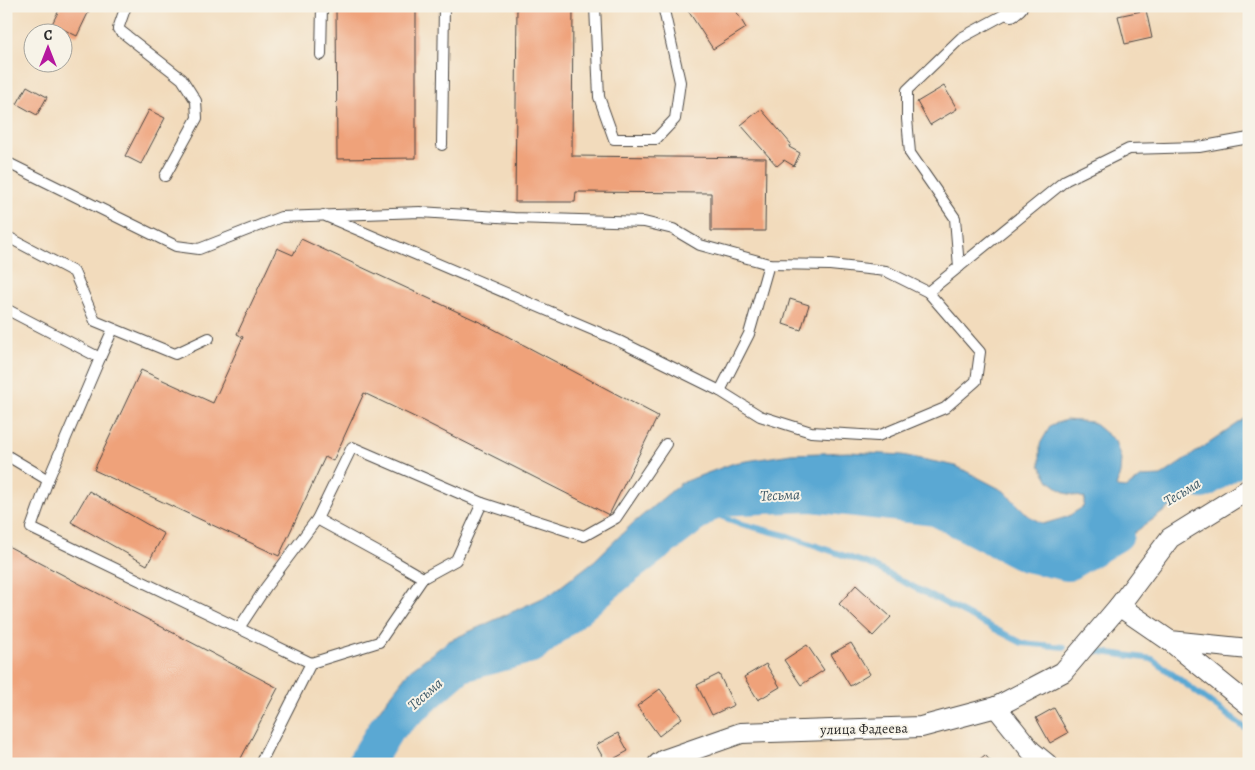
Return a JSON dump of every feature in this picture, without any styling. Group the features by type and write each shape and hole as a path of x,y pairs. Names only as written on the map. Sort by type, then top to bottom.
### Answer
{"street":[{"name":"улица Фадеева","path":"658,764 664,760 741,732 921,728 996,707 1063,672 1119,606 1170,538 1249,489"},
{"path":"1119,606 1170,641 1249,705"},
{"path":"1170,641 1249,649"},
{"path":"996,707 1027,757 1047,764"}],"lane":[{"path":"126,6 118,29 182,78 196,101 197,118 165,176"},
{"path":"321,55 322,6"},
{"path":"442,145 444,6"},
{"path":"596,6 598,97 614,139 656,139 675,119 680,82 663,6"},
{"path":"959,267 955,218 910,154 907,90 961,38 1014,9"},
{"path":"928,292 1066,180 1129,149 1199,147 1249,138"},
{"path":"6,162 176,246 199,249 281,217 323,215 420,212 514,218 644,222 673,229 700,245 769,264 830,265 886,271 928,292 980,352 976,381 945,408 878,436 811,432 760,416 720,391 619,342 323,215"},
{"path":"6,236 74,272 95,321 175,354 209,338"},
{"path":"720,391 749,334 769,264"},
{"path":"6,309 100,358"},
{"path":"113,329 48,480 31,528 311,663 379,642 423,578 456,560 482,503"},
{"path":"238,628 317,519 352,447 482,503 584,536 616,518 666,444"},
{"path":"6,455 48,480"},
{"path":"317,519 423,578"},
{"path":"260,764 311,663"}],"water":[{"path":"1249,416 1249,450 1106,553 1079,561 1037,554 988,517 939,496 810,483 753,493 677,517 641,549 610,585 574,610 537,629 487,649 430,682 388,722 365,764 347,764 349,757 370,722 410,670 449,641 551,594 594,561 631,525 681,483 734,463 791,454 849,452 902,455 956,466 1004,491 1029,516 1043,524 1067,517 1083,507 1085,498 1065,493 1049,481 1040,465 1040,444 1051,425 1066,420 1092,422 1115,441 1121,459 1116,487 1126,488 1142,477 1161,476"}],"building":[{"path":"61,6 81,6 89,11 77,36 72,34 72,22 53,22"},
{"path":"336,6 416,6 416,158 337,159"},
{"path":"517,6 573,6 572,156 766,158 765,231 711,231 711,193 576,192 575,202 515,202"},
{"path":"685,6 733,6 746,28 713,49"},
{"path":"1146,10 1152,38 1125,44 1118,16"},
{"path":"27,86 47,97 37,115 17,104"},
{"path":"944,86 957,109 930,125 917,102"},
{"path":"761,109 791,144 789,147 800,153 794,166 784,160 777,166 741,125"},
{"path":"149,110 165,118 141,164 125,156"},
{"path":"301,239 486,325 658,416 609,515 364,393 333,461 325,457 279,556 94,470 141,370 213,403 243,337 237,334 277,248 293,255"},
{"path":"790,299 809,305 801,330 783,324"},
{"path":"89,491 164,534 147,565 71,522"},
{"path":"6,545 278,688 238,764 6,764"},
{"path":"856,585 891,617 873,636 839,604"},
{"path":"851,643 870,674 850,686 831,654"},
{"path":"807,645 824,670 801,685 784,660"},
{"path":"766,664 780,687 758,700 744,677"},
{"path":"719,674 734,705 712,715 697,685"},
{"path":"660,689 682,718 659,736 637,706"},
{"path":"1054,708 1068,733 1050,743 1036,718"},
{"path":"618,733 628,751 606,763 596,745"},
{"path":"985,755 993,764 974,764"}],"waterway":[{"name":"Тесьма","path":"1202,481 1249,451"},
{"name":"Тесьма","path":"365,764 387,728 459,665 532,645 619,572 716,498 812,494 936,508 1026,554 1067,563 1116,534"},
{"path":"701,509 742,524 788,536 871,565 1022,643 1064,647"},
{"path":"1095,651 1152,659 1249,731"}]}
